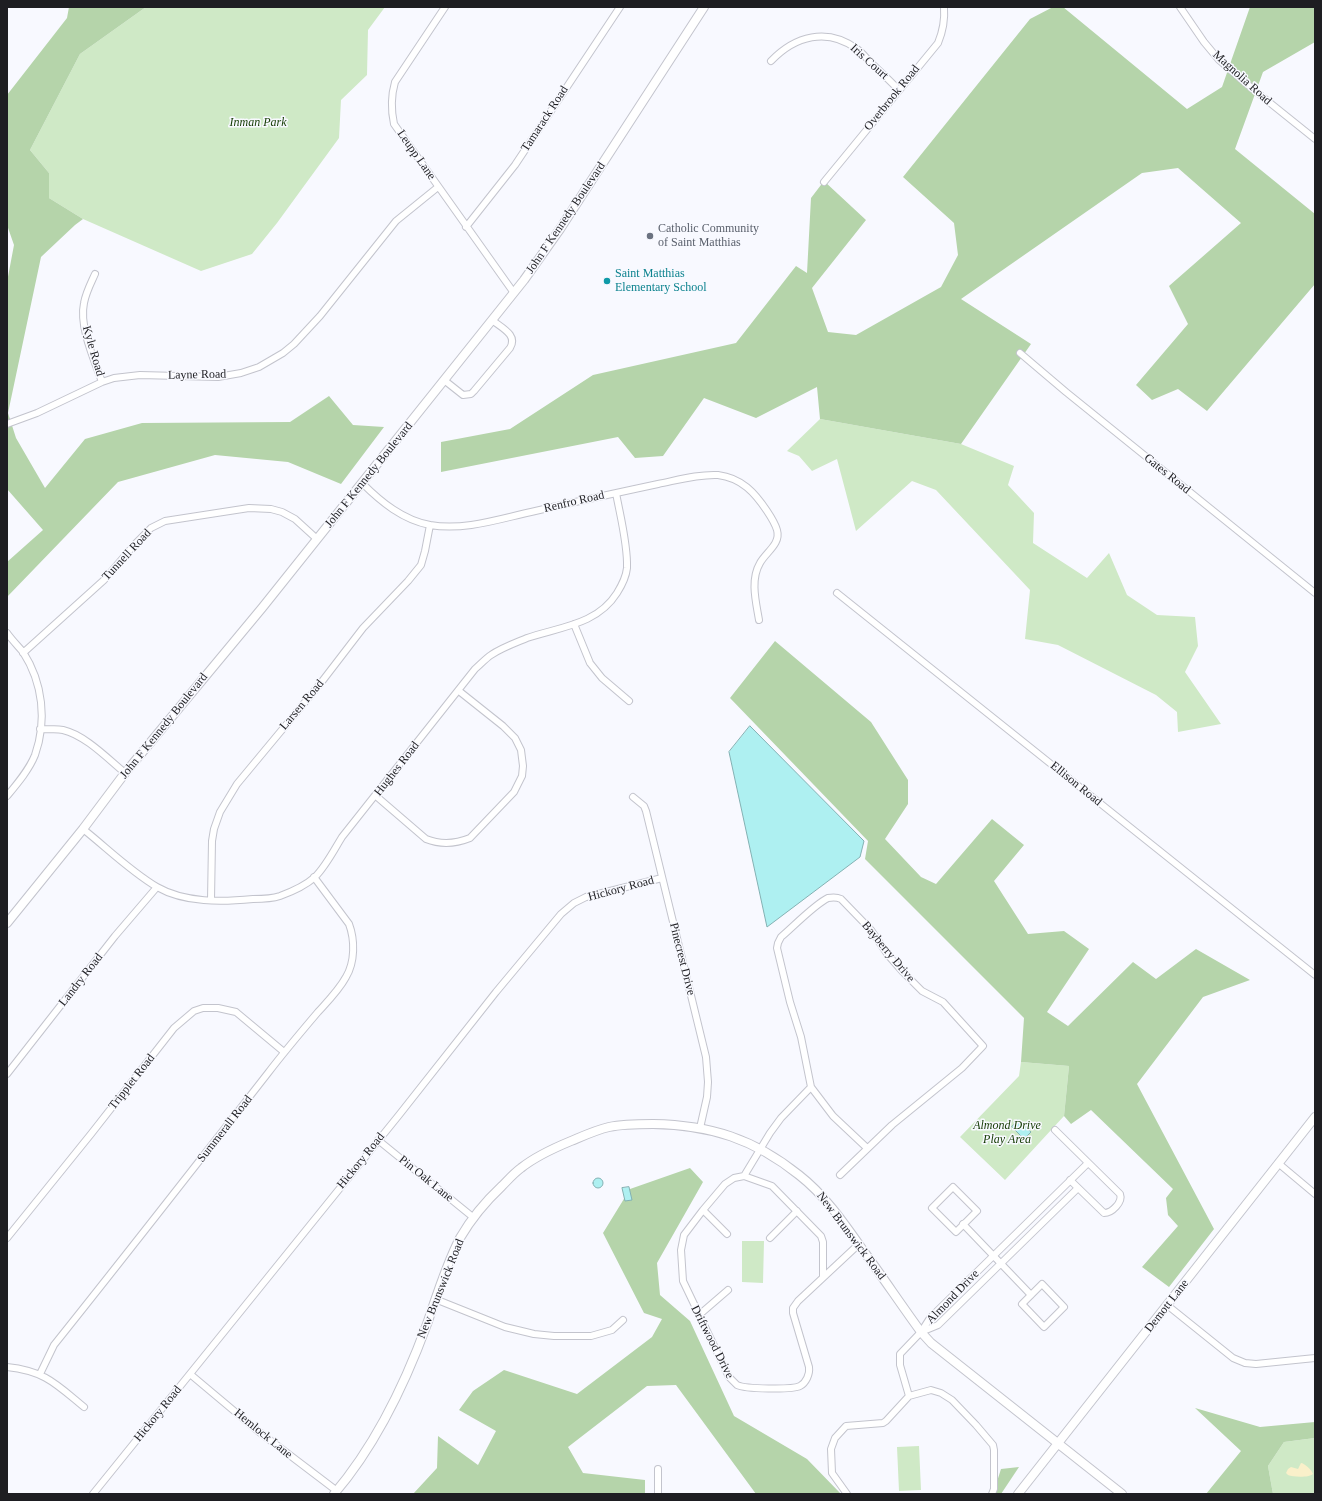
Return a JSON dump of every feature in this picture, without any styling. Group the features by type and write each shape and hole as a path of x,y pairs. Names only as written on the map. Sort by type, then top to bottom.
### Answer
{"street":[{"name":"Leupp Lane","path":"445,7 395,82 392,92 392,112 394,124 514,293"},
{"name":"Tamarack Road","path":"466,227 515,165 620,7"},
{"name":"John F Kennedy Boulevard","path":"7,923 83,829 125,773 262,608 514,293 560,230 704,7"},
{"name":"Overbrook Road","path":"824,182 938,43 944,24 944,7"},
{"name":"Magnolia Road","path":"1180,7 1204,42 1219,60 1315,139"},
{"name":"Iris Court","path":"771,61 781,51 803,39 829,36 842,40 858,49 899,90"},
{"name":"Layne Road","path":"7,424 37,413 102,382 114,378 140,375 218,377 241,373 259,367 283,353 294,344 320,316 396,221 438,187"},
{"name":"Kyle Road","path":"95,274 84,303 83,316 85,330 102,382"},
{"path":"444,380 463,395 470,394 510,348 513,340 512,336 492,320"},
{"name":"Gates Road","path":"1020,353 1066,392 1315,593"},
{"name":"Renfro Road","path":"362,483 399,514 430,525 448,527 475,524 701,475 719,476 737,480 749,488 760,501 776,527 777,532 777,541 760,562 757,569 755,594 759,620"},
{"name":"Hughes Road","path":"83,829 157,887 189,898 237,901 279,896 294,890 314,877 342,837 376,796 475,669 491,655 526,639 597,615 613,600 624,583 627,567 624,538 616,493"},
{"name":"Tunnell Road","path":"23,653 104,580 151,528 164,521 249,508 271,509 282,512 295,519 317,539"},
{"name":"Larsen Road","path":"211,900 212,841 220,812 237,784 320,684 363,628 408,581 421,565 430,525"},
{"name":"Ellison Road","path":"837,593 1315,975"},
{"path":"574,624 590,663 602,678 629,701"},
{"path":"7,633 23,653 36,680 40,693 42,710 40,729 34,756 21,779 7,796"},
{"path":"376,796 426,839 433,842 447,844 464,841 470,838 514,792 522,776 522,755 519,744 503,726 459,691"},
{"path":"40,729 62,730 73,734 84,740 125,773"},
{"name":"Pinecrest Drive","path":"634,797 644,806 646,811 706,1057 707,1090 700,1128"},
{"name":"Summerall Road","path":"40,1374 54,1345 284,1052 346,978 352,959 353,939 349,924 314,877"},
{"name":"Hickory Road","path":"93,1494 496,992 561,914 574,903 586,898 662,878"},
{"name":"Landry Road","path":"7,1074 115,936 157,887"},
{"name":"Bayberry Drive","path":"836,897 840,899 871,930 902,972 922,991 943,1002 983,1046 962,1068 866,1148 832,1116 811,1088 801,1037 790,1002 777,948 781,937 822,903 830,898 836,897"},
{"name":"Tripplet Road","path":"7,1238 174,1028 194,1011 203,1008 218,1008 236,1012 284,1052"},
{"path":"811,1088 781,1118 770,1133 744,1176 772,1186 823,1238 823,1277"},
{"name":"Demott Lane","path":"1018,1494 1315,1117"},
{"name":"New Brunswick Road","path":"335,1493 366,1450 388,1415 399,1393 449,1263 461,1237 489,1198 521,1168 552,1148 586,1134 610,1127 635,1124 674,1124 700,1128 735,1137 761,1149 790,1168 814,1189 831,1208 859,1244 921,1332 931,1343 1122,1494"},
{"path":"1055,1130 1120,1194 1121,1199 1110,1212 1104,1213 1070,1180"},
{"name":"Pin Oak Lane","path":"378,1140 474,1218"},
{"path":"840,1175 866,1148"},
{"name":"Almond Drive","path":"921,1332 930,1318 1088,1163"},
{"path":"1278,1163 1315,1194"},
{"name":"Driftwood Drive","path":"744,1176 729,1180 703,1210 684,1235 681,1250 683,1281 729,1377 737,1385 760,1388 798,1387 805,1381 809,1371 793,1313 793,1308 798,1301 859,1244"},
{"path":"952,1187 976,1211 963,1224 956,1232 932,1208 952,1187"},
{"name":"Almond Drive","path":"921,1332 938,1325 1078,1188"},
{"path":"703,1210 727,1234"},
{"path":"770,1238 797,1210"},
{"path":"963,1224 1031,1295"},
{"path":"1042,1284 1064,1307 1044,1327 1022,1304 1031,1295 1042,1284"},
{"path":"699,1315 728,1290"},
{"path":"435,1299 505,1327 534,1334 554,1336 591,1336 612,1330 623,1320"},
{"path":"1167,1305 1233,1358 1245,1363 1256,1364 1315,1358"},
{"path":"909,1396 900,1365 900,1354 921,1332"},
{"path":"7,1367 30,1370 49,1378 84,1407"},
{"name":"Hemlock Lane","path":"190,1374 335,1493"},
{"path":"847,1494 832,1473 831,1449 835,1438 846,1426 883,1423 909,1396 931,1390 941,1393 952,1400 990,1440 994,1450 994,1489 992,1494"},
{"path":"658,1468 658,1494"}],"green space":[{"path":"69,7 146,7 80,54 30,150 49,173 49,198 83,219 41,257 8,413 16,438 45,488 85,439 142,423 290,422 329,396 353,425 384,427 341,484 288,462 215,455 118,482 7,597 7,562 43,530 7,489 7,282 14,245 7,225 7,95 67,18"},
{"name":"Inman Park","path":"146,7 385,7 368,30 367,75 341,100 339,138 277,223 252,254 201,271 83,219 49,198 49,173 30,150 80,54"},
{"path":"1053,7 1063,7 1187,109 1222,87 1250,7 1315,7 1315,42 1263,72 1235,149 1315,214 1315,284 1207,411 1178,389 1152,400 1136,385 1188,324 1169,286 1241,223 1178,168 1142,173 961,299 1031,344 961,444 820,419 817,387 756,418 704,398 663,456 635,458 618,437 441,472 441,442 510,429 593,375 736,343 796,266 807,273 811,198 824,181 866,220 812,288 828,332 856,335 941,287 958,255 954,223 903,177 1030,19"},
{"path":"820,419 961,444 1014,466 1008,485 1034,513 1033,543 1087,578 1109,553 1127,595 1157,615 1195,617 1198,646 1185,672 1221,724 1178,732 1177,712 1156,695 1058,645 1025,639 1030,590 936,490 912,481 856,531 837,459 812,471 799,456 787,451"},
{"path":"775,641 871,722 908,780 908,804 885,839 921,877 936,884 992,819 1024,845 994,881 1028,934 1064,931 1089,949 1047,1012 1068,1026 1133,962 1156,979 1196,949 1250,980 1203,997 1137,1084 1214,1229 1169,1287 1142,1267 1178,1226 1168,1215 1166,1198 1173,1189 1091,1110 1071,1124 1064,1116 1069,1066 1021,1062 1024,1018 865,859 868,841 730,698"},
{"name":"Almond Drive Play Area","path":"1021,1062 1069,1066 1064,1116 1005,1180 960,1137 1019,1076"},
{"path":"690,1168 703,1182 657,1263 660,1295 690,1321 734,1416 807,1459 841,1494 756,1494 676,1385 647,1386 568,1447 583,1473 645,1480 645,1494 413,1494 437,1468 438,1436 478,1465 496,1431 459,1410 473,1391 504,1370 577,1394 652,1337 662,1319 644,1313 603,1233 630,1189"},
{"path":"742,1241 764,1241 763,1283 742,1282"},
{"path":"1195,1408 1260,1427 1315,1422 1315,1438 1284,1442 1268,1466 1273,1494 1206,1494 1241,1451"},
{"path":"1315,1438 1315,1494 1273,1494 1268,1466 1284,1442"},
{"path":"919,1446 921,1490 899,1491 897,1447"},
{"path":"1019,1467 1001,1494 993,1494 1001,1469"}],"sand":[{"path":"1301,1463 1308,1467 1313,1474 1304,1477 1297,1477 1286,1473 1291,1467 1298,1469"}],"water":[{"path":"750,726 864,841 860,857 767,927 729,752"},
{"path":"1018,1120 1031,1132 1024,1139 1012,1127"},
{"path":"596,1178 600,1178 603,1183 600,1188 596,1188 593,1185 593,1181"},
{"path":"629,1187 632,1200 625,1201 622,1188"}],"place":[{"name":"Catholic Community of Saint Matthias","path":"650,236"},
{"name":"Saint Matthias Elementary School","path":"607,281"}]}
